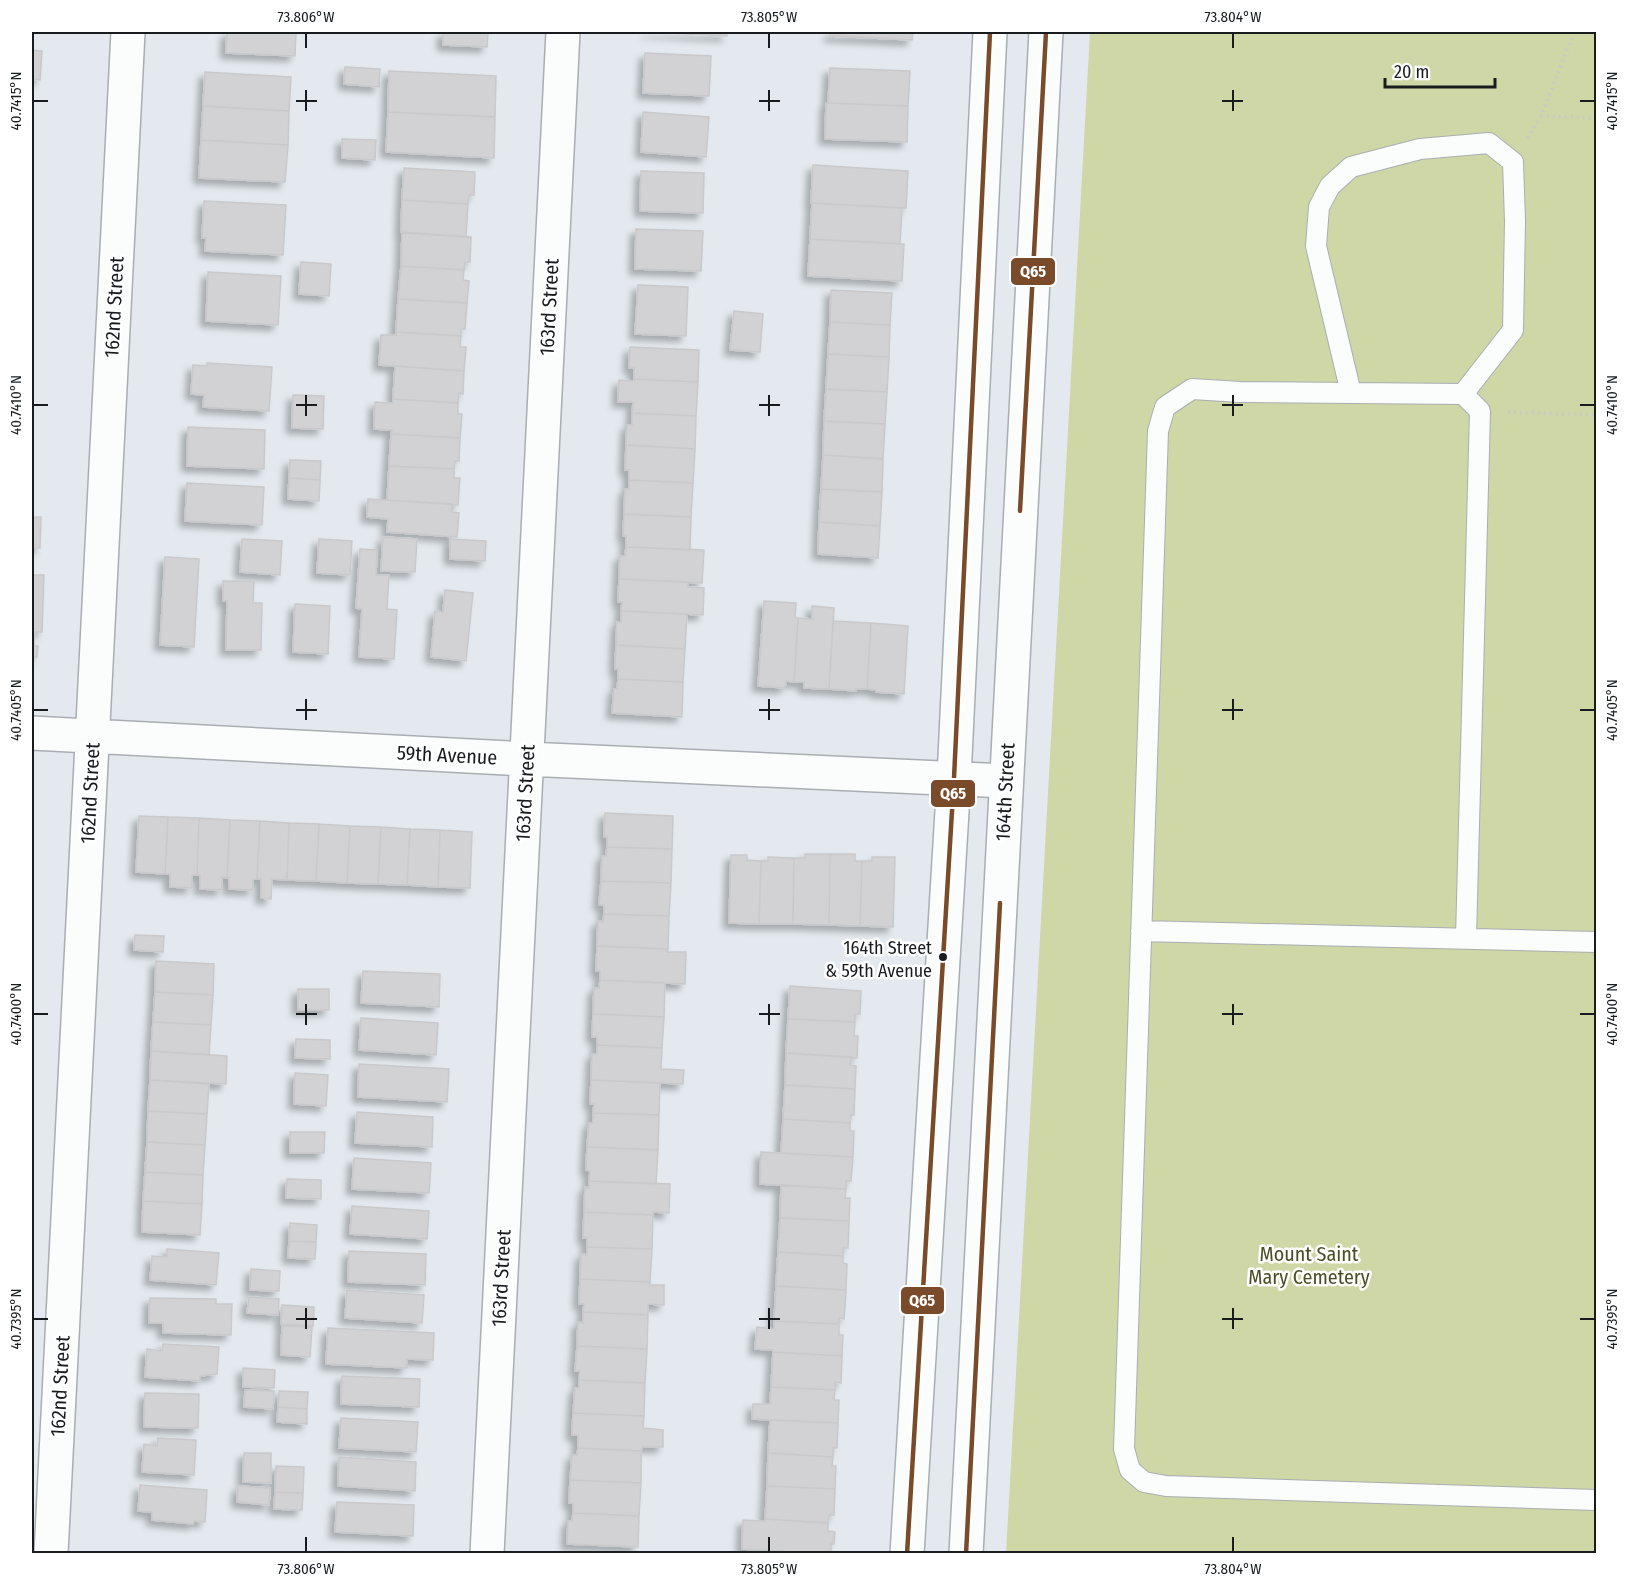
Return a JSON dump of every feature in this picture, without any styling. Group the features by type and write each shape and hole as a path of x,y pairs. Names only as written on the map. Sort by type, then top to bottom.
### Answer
{"street":[{"name":"162nd Street","path":"51,1554 128,32"},
{"name":"163rd Street","path":"487,1554 563,32"},
{"path":"908,1554 954,778 990,32"},
{"name":"164th Street","path":"966,1554 1046,32"},
{"name":"59th Avenue","path":"32,733 1006,781"}],"lane":[{"path":"1351,393 1316,246 1319,207 1330,186 1351,167 1420,149 1489,143 1513,162 1515,221 1513,330 1463,394"},
{"path":"1466,938 1480,411 1463,394 1240,392 1192,389 1165,406 1158,432 1124,1449 1130,1470 1144,1482 1166,1486 1596,1500"},
{"path":"1141,931 1596,942"}],"path":[{"path":"1513,162 1541,116 1574,32"},
{"path":"1541,116 1596,118"},
{"path":"1480,411 1596,415"}],"green space":[{"name":"Mount Saint Mary Cemetery","path":"1090,32 1596,32 1596,1553 1006,1554"}],"building":[{"path":"227,32 296,32 295,56 226,53"},
{"path":"443,32 488,32 487,47 443,45"},
{"path":"646,32 727,32 727,36"},
{"path":"830,32 913,32 912,40 830,36"},
{"path":"32,50 42,51 40,80 32,79"},
{"path":"645,53 711,56 709,96 643,93"},
{"path":"345,67 380,69 379,87 344,84"},
{"path":"830,68 910,71 908,106 828,103"},
{"path":"389,71 496,76 495,117 388,112"},
{"path":"205,72 291,77 289,111 203,106"},
{"path":"826,103 908,106 907,142 825,139"},
{"path":"203,106 289,111 288,145 201,140"},
{"path":"388,112 495,117 494,158 386,152"},
{"path":"643,112 709,117 706,157 641,152"},
{"path":"342,139 376,140 375,160 342,158"},
{"path":"201,140 288,145 285,182 199,178"},
{"path":"813,165 908,171 906,208 811,203"},
{"path":"404,168 475,172 474,195 469,195 468,204 402,200"},
{"path":"641,171 704,173 703,213 640,211"},
{"path":"402,200 468,204 466,237 401,232"},
{"path":"204,201 286,205 283,255 205,251 206,238 202,238"},
{"path":"812,203 902,208 900,244 810,239"},
{"path":"636,229 703,231 701,271 635,269"},
{"path":"402,233 471,237 470,262 465,262 464,270 401,266"},
{"path":"810,239 904,244 902,281 808,276"},
{"path":"301,262 331,264 329,296 299,294"},
{"path":"401,266 464,270 463,280 469,281 467,303 398,299"},
{"path":"208,272 281,276 278,325 206,321"},
{"path":"638,285 688,287 686,336 635,334"},
{"path":"831,290 892,293 890,325 830,322"},
{"path":"398,299 467,303 465,329 461,329 461,336 396,332"},
{"path":"734,311 763,314 760,352 730,350"},
{"path":"830,322 890,325 889,357 828,354"},
{"path":"396,332 461,336 460,347 466,347 464,371 379,365 381,335 396,335"},
{"path":"630,347 699,350 698,382 634,379 634,368 629,368"},
{"path":"828,354 889,357 887,392 826,389"},
{"path":"207,363 272,367 269,411 203,407 204,395 191,394 193,365 207,366"},
{"path":"395,366 464,371 463,394 459,393 458,403 393,399"},
{"path":"634,379 698,382 696,416 632,413 633,402 618,402 619,380 634,381"},
{"path":"826,389 887,392 885,424 824,421"},
{"path":"293,395 324,396 323,429 292,428"},
{"path":"393,399 458,403 458,414 462,414 460,438 391,434 392,430 374,429 375,402 393,403"},
{"path":"632,413 696,416 695,449 626,445 627,425 632,425"},
{"path":"824,421 885,424 883,459 823,455"},
{"path":"188,427 265,430 264,469 187,466"},
{"path":"391,434 460,438 459,461 455,461 454,469 389,466"},
{"path":"626,445 695,449 693,483 629,480 629,470 625,470"},
{"path":"823,455 883,459 882,492 821,489"},
{"path":"290,460 321,461 320,480 289,478"},
{"path":"389,466 454,469 454,478 460,478 458,505 387,500"},
{"path":"289,478 320,480 319,501 288,499"},
{"path":"629,480 693,483 691,517 624,514 625,489 629,489"},
{"path":"187,483 264,487 262,525 185,521"},
{"path":"821,489 882,492 880,526 819,522"},
{"path":"368,499 452,504 452,512 459,513 457,537 387,532 388,519 367,517"},
{"path":"624,514 691,517 690,550 626,547 626,536 623,536"},
{"path":"32,517 41,517 40,548 32,548"},
{"path":"819,522 880,526 878,558 818,554"},
{"path":"383,537 417,539 415,572 381,571"},
{"path":"242,539 282,541 280,575 240,572"},
{"path":"319,539 352,541 350,575 317,573"},
{"path":"450,539 486,541 485,561 450,559"},
{"path":"626,547 704,550 702,583 619,579 620,556 625,556"},
{"path":"360,549 377,550 376,575 389,575 387,609 397,610 394,659 359,657 362,609 356,608"},
{"path":"165,557 199,559 194,647 160,645"},
{"path":"32,575 44,575 42,632 35,632 34,646 38,646 37,657 32,657"},
{"path":"619,579 688,582 688,587 704,588 703,615 621,611 622,602 618,602"},
{"path":"223,581 254,581 253,603 262,603 261,650 226,650 227,601 223,601"},
{"path":"445,590 473,593 466,661 431,657 435,611 443,612"},
{"path":"764,601 796,603 795,618 798,618 794,682 786,681 785,688 758,686"},
{"path":"295,604 330,606 328,654 293,652"},
{"path":"812,606 834,608 829,689 804,688 804,682 794,682 798,618 812,619"},
{"path":"621,611 687,614 685,649 616,645 617,622 621,622"},
{"path":"833,621 871,623 867,689 856,689 856,691 829,689"},
{"path":"871,623 908,626 904,694 867,689"},
{"path":"616,645 685,649 683,682 618,679 618,669 615,669"},
{"path":"618,679 683,682 682,717 612,713 614,689 617,689"},
{"path":"605,813 673,816 672,849 607,847 607,837 604,837"},
{"path":"139,816 168,817 165,874 136,872"},
{"path":"168,817 199,818 197,875 192,875 192,888 170,887 170,874 165,874"},
{"path":"199,818 230,820 227,878 222,877 222,890 200,889 200,875 197,875"},
{"path":"230,820 260,821 257,879 253,879 253,890 229,889 229,878 227,878"},
{"path":"260,821 289,823 287,880 272,879 271,899 261,898 261,879 257,879"},
{"path":"289,823 319,824 316,881 287,880"},
{"path":"319,824 350,826 347,883 316,881"},
{"path":"350,826 381,827 378,884 347,883"},
{"path":"381,827 410,829 407,885 378,884"},
{"path":"410,829 440,830 438,887 407,885"},
{"path":"440,830 472,832 470,888 438,887"},
{"path":"607,847 672,849 671,883 601,881 602,856 606,856"},
{"path":"805,854 830,854 829,925 793,924 794,858 805,858"},
{"path":"830,854 855,854 855,861 862,861 860,926 829,925"},
{"path":"731,855 747,855 747,860 761,861 759,924 729,923"},
{"path":"768,857 794,858 793,924 759,924 761,861 768,861"},
{"path":"872,857 895,857 893,927 860,926 862,861 872,861"},
{"path":"601,881 671,883 669,916 604,914 604,905 599,905"},
{"path":"604,914 669,916 668,949 597,946 598,921 603,922"},
{"path":"135,935 164,936 163,952 134,950"},
{"path":"597,946 686,952 685,984 600,980 600,971 596,971"},
{"path":"156,961 214,964 213,995 155,992"},
{"path":"363,971 440,974 439,1007 361,1003"},
{"path":"600,980 665,983 664,1017 593,1014 594,988 599,988"},
{"path":"790,986 861,991 860,1014 855,1014 855,1022 788,1019"},
{"path":"298,989 329,989 329,1010 298,1010"},
{"path":"155,992 213,995 211,1025 153,1022"},
{"path":"593,1014 664,1017 662,1048 597,1045 597,1037 592,1037"},
{"path":"361,1018 438,1023 436,1055 359,1050"},
{"path":"788,1019 855,1022 854,1036 858,1036 857,1058 786,1053"},
{"path":"153,1022 211,1025 209,1055 151,1051"},
{"path":"296,1039 330,1040 330,1059 295,1058"},
{"path":"597,1045 662,1048 661,1069 684,1070 683,1084 591,1080 592,1054 597,1054"},
{"path":"151,1051 227,1056 226,1084 150,1080"},
{"path":"786,1053 851,1057 850,1065 856,1066 855,1089 785,1085"},
{"path":"359,1064 449,1069 447,1102 358,1097"},
{"path":"295,1073 328,1075 326,1106 294,1104"},
{"path":"150,1080 209,1084 207,1114 148,1111"},
{"path":"591,1080 660,1083 659,1115 593,1113 594,1104 590,1104"},
{"path":"785,1085 855,1089 854,1115 851,1115 850,1123 783,1119"},
{"path":"148,1111 207,1114 205,1145 147,1142"},
{"path":"357,1112 433,1117 432,1147 355,1143"},
{"path":"593,1113 659,1115 658,1150 587,1147 589,1123 593,1123"},
{"path":"783,1119 850,1123 850,1131 854,1131 853,1157 781,1153"},
{"path":"290,1132 325,1132 324,1153 290,1153"},
{"path":"147,1142 205,1145 203,1175 145,1172"},
{"path":"587,1147 658,1150 656,1184 589,1181 590,1171 586,1170"},
{"path":"761,1152 853,1157 851,1181 846,1181 846,1189 760,1184"},
{"path":"354,1158 431,1163 429,1193 352,1189"},
{"path":"145,1172 203,1175 202,1204 143,1201"},
{"path":"287,1179 321,1180 321,1199 286,1198"},
{"path":"589,1181 670,1184 669,1213 653,1212 653,1215 584,1212 585,1187 589,1188"},
{"path":"781,1185 846,1189 845,1198 850,1198 849,1221 780,1218"},
{"path":"143,1201 202,1204 200,1235 142,1232"},
{"path":"352,1206 429,1211 427,1239 350,1234"},
{"path":"584,1212 653,1215 652,1249 587,1247 587,1238 583,1238"},
{"path":"780,1218 849,1221 848,1248 843,1248 843,1256 778,1252"},
{"path":"290,1223 317,1225 316,1242 289,1241"},
{"path":"289,1241 316,1242 315,1259 288,1258"},
{"path":"587,1247 652,1249 650,1282 580,1279 581,1254 587,1255"},
{"path":"167,1249 219,1253 216,1285 150,1280 152,1256 167,1257"},
{"path":"349,1251 426,1254 425,1285 348,1282"},
{"path":"778,1252 843,1256 843,1263 847,1264 846,1290 776,1286"},
{"path":"251,1269 280,1271 279,1291 250,1290"},
{"path":"580,1279 650,1282 650,1285 664,1285 664,1305 648,1304 648,1315 583,1312 584,1304 579,1304"},
{"path":"776,1286 846,1290 844,1319 839,1318 839,1324 774,1321"},
{"path":"347,1290 424,1295 422,1323 345,1318"},
{"path":"249,1297 279,1299 278,1315 247,1313"},
{"path":"150,1298 216,1299 216,1304 232,1304 231,1335 163,1333 163,1323 149,1323"},
{"path":"282,1305 314,1307 313,1326 281,1324"},
{"path":"583,1312 648,1315 647,1349 577,1346 578,1322 583,1323"},
{"path":"774,1321 839,1324 839,1335 843,1335 842,1356 755,1349 757,1327 774,1329"},
{"path":"282,1326 312,1327 310,1357 281,1355"},
{"path":"328,1328 434,1333 433,1360 407,1359 407,1368 326,1364"},
{"path":"163,1344 219,1347 217,1374 200,1376 200,1381 145,1377 147,1349 162,1351"},
{"path":"577,1346 647,1349 645,1383 579,1380 580,1371 575,1371"},
{"path":"773,1352 842,1356 841,1383 835,1382 835,1390 771,1387"},
{"path":"243,1368 275,1370 274,1388 243,1387"},
{"path":"342,1376 420,1379 419,1407 341,1404"},
{"path":"579,1380 645,1383 644,1416 573,1413 575,1388 579,1388"},
{"path":"771,1387 835,1390 834,1400 839,1400 838,1423 752,1419 753,1404 770,1404"},
{"path":"245,1390 274,1391 273,1409 244,1407"},
{"path":"279,1391 308,1392 307,1409 278,1407"},
{"path":"145,1393 199,1394 198,1428 144,1427"},
{"path":"278,1407 307,1409 307,1424 277,1422"},
{"path":"573,1413 644,1416 643,1428 663,1430 663,1447 642,1447 641,1451 578,1448 578,1435 572,1435"},
{"path":"341,1418 418,1422 416,1452 339,1448"},
{"path":"770,1420 838,1423 837,1448 833,1448 833,1457 768,1453"},
{"path":"158,1438 196,1440 194,1475 142,1472 144,1444 157,1446"},
{"path":"578,1448 641,1451 641,1483 570,1480 572,1455 577,1455"},
{"path":"244,1453 271,1453 271,1483 243,1482"},
{"path":"768,1453 833,1457 832,1466 836,1466 835,1489 767,1486"},
{"path":"339,1457 416,1462 415,1491 338,1486"},
{"path":"276,1466 304,1467 303,1493 275,1492"},
{"path":"570,1480 641,1483 639,1516 573,1513 573,1503 569,1503"},
{"path":"140,1485 207,1490 205,1522 194,1521 193,1524 152,1520 152,1512 138,1511"},
{"path":"238,1486 270,1488 269,1505 237,1502"},
{"path":"767,1486 835,1489 834,1515 829,1515 828,1523 765,1519"},
{"path":"275,1492 303,1493 302,1510 274,1509"},
{"path":"337,1502 414,1505 413,1536 335,1532"},
{"path":"573,1513 639,1516 638,1547 567,1544 568,1521 572,1521"},
{"path":"765,1519 828,1523 828,1531 835,1532 831,1554 742,1549 743,1520 765,1521"}],"transit line":[{"name":"Q65","path":"907,1554 954,778 990,32"},
{"name":"Q65","path":"1020,511 1046,32"},
{"name":"Q65","path":"966,1554 1000,903"}],"place":[{"name":"164th Street & 59th Avenue","path":"943,957"}]}
